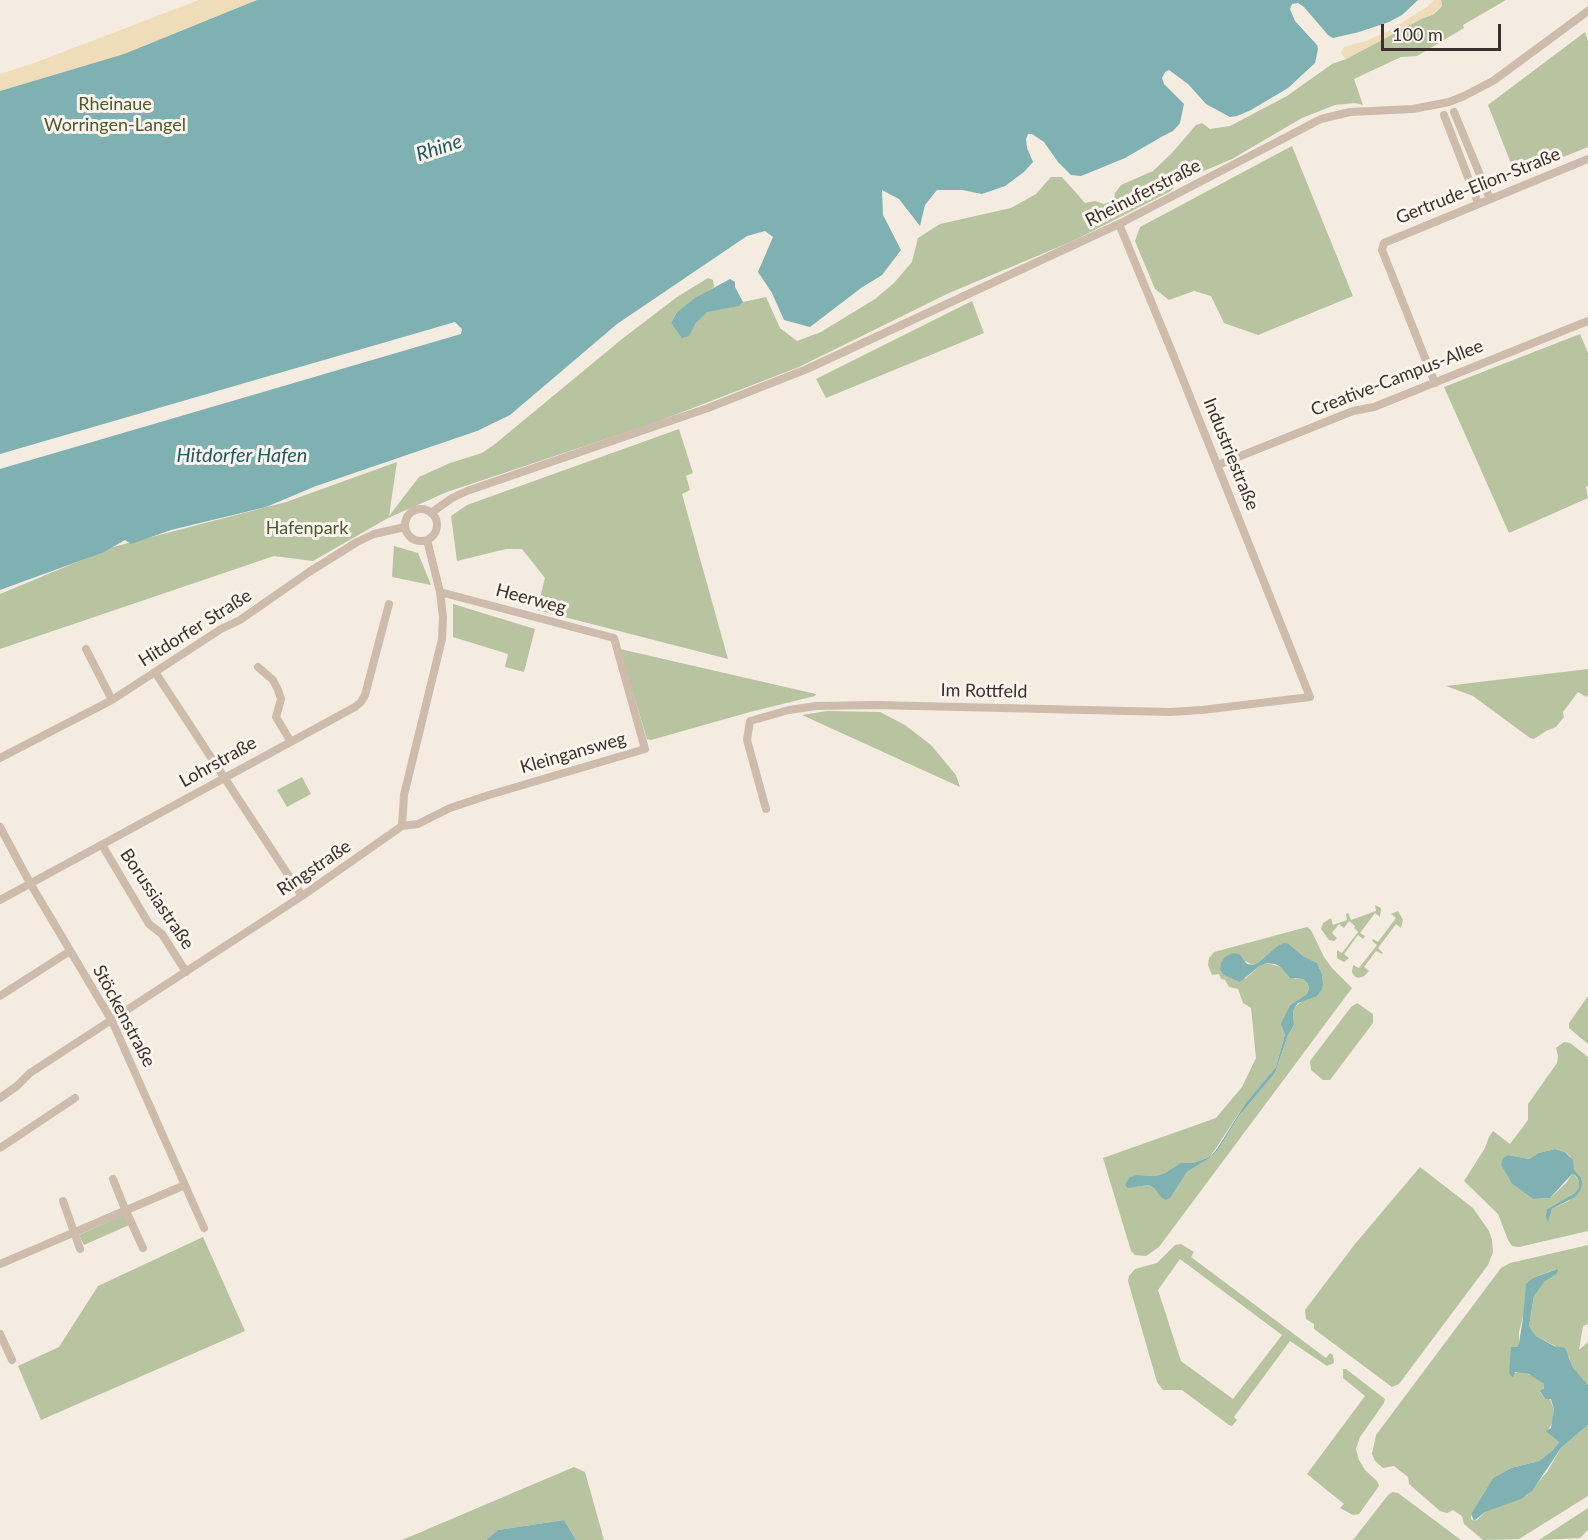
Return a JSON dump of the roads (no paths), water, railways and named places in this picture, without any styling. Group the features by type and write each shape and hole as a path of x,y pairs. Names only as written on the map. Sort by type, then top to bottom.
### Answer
{"street":[{"name":"Rheinuferstraße","path":"431,513 452,498 467,492 705,410 807,369 1119,224 1321,119 1350,112 1421,108 1449,102 1471,93 1500,76 1588,11"},
{"path":"1454,112 1490,199"},
{"path":"1444,115 1478,203"},
{"name":"Gertrude-Elion-Straße","path":"1435,383 1382,246 1387,241 1588,159"},
{"name":"Industriestraße","path":"1119,224 1310,697"},
{"name":"Creative-Campus-Allee","path":"1218,465 1353,411 1374,407 1588,321"},
{"path":"419,509 431,513 436,521 436,530 427,540 415,540 405,527 408,516 419,509"},
{"name":"Hitdorfer Straße","path":"0,758 112,700 221,629 240,620 357,542 374,534 405,527"},
{"path":"402,826 404,795 442,639 443,617 440,592 427,540"},
{"name":"Heerweg","path":"440,592 614,638"},
{"name":"Lohrstraße","path":"0,900 361,702 389,604"},
{"name":"Kleingansweg","path":"402,826 418,824 450,808 489,795 645,749 614,638"},
{"path":"86,650 112,700"},
{"path":"258,667 273,680 279,690 281,699 276,717 291,742"},
{"path":"155,672 302,896"},
{"name":"Im Rottfeld","path":"766,809 747,740 750,721 789,710 816,706 876,705 1170,712 1310,697"},
{"name":"Ringstraße","path":"0,1098 30,1073 302,896 402,826"},
{"name":"Stöckenstraße","path":"0,827 69,951 112,1021 204,1228"},
{"name":"Borussiastraße","path":"102,845 149,924 162,934 186,972"},
{"path":"0,996 69,951"},
{"path":"0,1148 75,1098"},
{"path":"113,1179 143,1248"},
{"path":"0,1264 184,1185"},
{"path":"63,1201 80,1249"},
{"path":"0,1334 12,1360"}],"water":[{"path":"257,0 1418,0 1402,15 1389,22 1333,38 1304,7 1298,3 1292,4 1290,9 1295,21 1318,49 1315,63 1288,88 1251,110 1230,117 1206,104 1188,84 1169,70 1162,78 1164,84 1184,104 1180,123 1173,131 1125,158 1081,176 1071,175 1058,162 1044,142 1028,134 1027,148 1033,162 1024,172 1005,186 982,194 962,190 937,190 925,205 920,226 899,199 882,190 883,215 901,250 882,275 810,327 784,320 772,293 758,272 773,237 765,231 747,236 617,324 510,415 477,431 316,486 266,507 171,530 131,544 125,540 104,552 0,590 0,469 461,334 462,329 455,322 0,454 0,91 124,54"},
{"path":"730,279 735,282 735,287 743,302 739,306 707,312 696,323 689,336 682,338 671,323 677,312 695,298"},
{"path":"1284,943 1317,963 1323,983 1317,996 1298,1003 1295,1007 1294,1025 1288,1035 1275,1073 1239,1116 1218,1150 1210,1158 1187,1172 1170,1198 1165,1200 1149,1185 1128,1188 1125,1185 1130,1177 1155,1176 1165,1173 1180,1163 1193,1163 1210,1157 1245,1104 1276,1067 1285,1034 1281,1024 1290,1005 1307,994 1308,984 1303,979 1290,978 1281,967 1275,964 1266,963 1258,967 1240,982 1224,975 1220,969 1225,957 1233,953 1239,954 1247,964 1253,965"},
{"path":"1555,1149 1565,1152 1573,1160 1574,1170 1581,1178 1582,1184 1575,1197 1552,1209 1548,1222 1547,1209 1575,1193 1579,1188 1576,1176 1572,1174 1550,1198 1533,1199 1512,1184 1501,1165 1503,1158 1508,1155 1529,1159 1538,1153"},
{"path":"1557,1269 1556,1274 1544,1282 1534,1296 1529,1326 1536,1336 1554,1346 1565,1348 1573,1368 1588,1385 1588,1425 1561,1448 1532,1491 1521,1499 1485,1512 1474,1521 1471,1514 1493,1478 1511,1468 1539,1461 1559,1442 1546,1431 1551,1428 1554,1410 1551,1399 1545,1399 1540,1391 1544,1388 1544,1384 1529,1374 1515,1372 1513,1378 1509,1373 1511,1347 1517,1347 1519,1343 1526,1284 1533,1278"},
{"path":"564,1520 576,1540 486,1540 498,1530"}],"park label":[{"name":"Rheinaue Worringen-Langel","path":"115,114"},
{"name":"Hafenpark","path":"307,528"}],"water label":[{"name":"Rhine","path":"439,148"},
{"name":"Hitdorfer Hafen","path":"242,456"}]}
